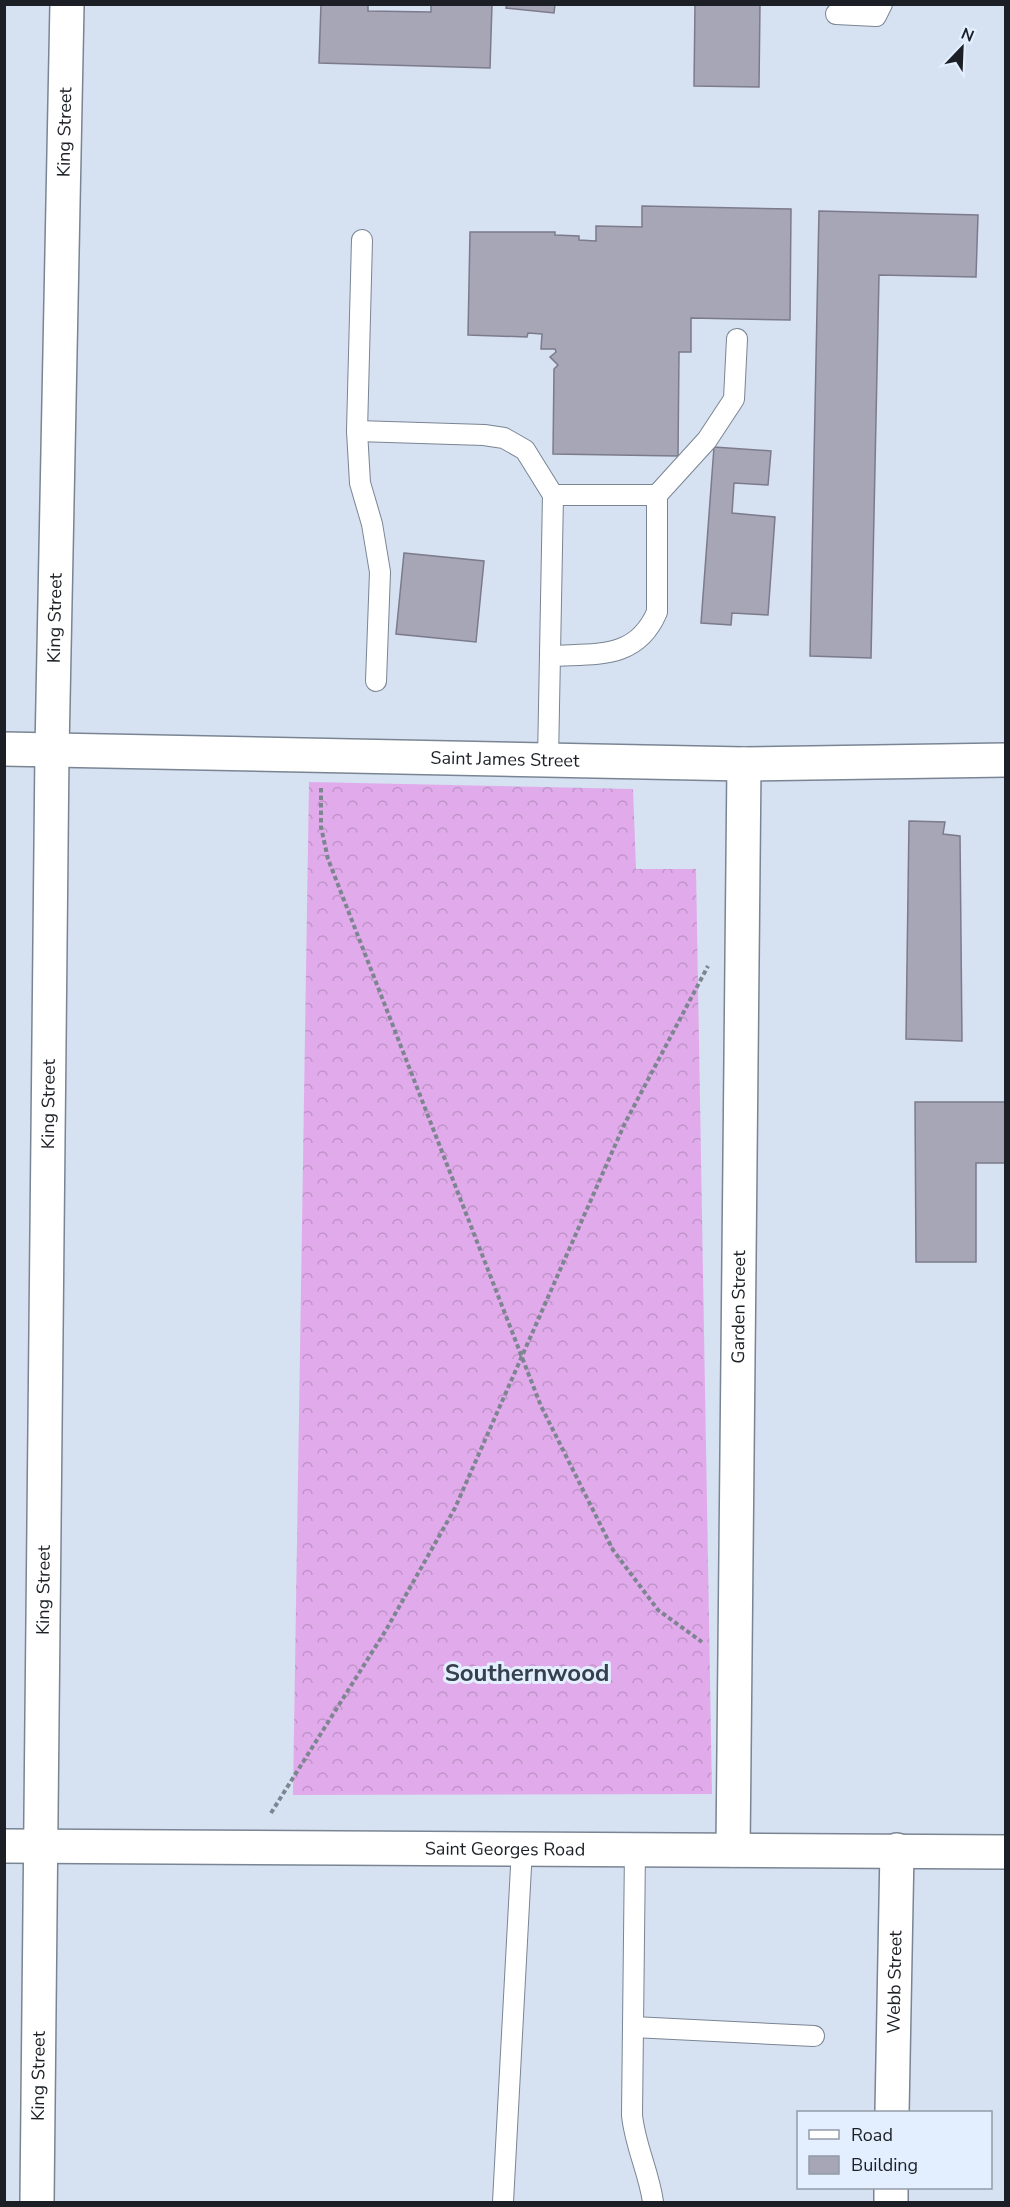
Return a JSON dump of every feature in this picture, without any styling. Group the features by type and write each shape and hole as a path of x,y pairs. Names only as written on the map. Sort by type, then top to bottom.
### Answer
{"street":[{"name":"King Street","path":"37,2202 52,750 67,4"},
{"name":"Saint James Street","path":"4,749 744,764 1005,759"},
{"name":"Garden Street","path":"733,1850 744,764"},
{"name":"Saint Georges Road","path":"4,1846 1005,1852"},
{"name":"Webb Street","path":"892,2111 897,1850"}],"lane":[{"path":"836,14 876,16 882,4"},
{"path":"362,240 357,431 360,483 372,524 380,572 376,681"},
{"path":"550,656 613,652 636,643 650,630 657,612 657,495 707,440 734,399 737,339"},
{"path":"357,431 484,435 504,438 525,450 553,495 548,760"},
{"path":"553,495 657,495"},
{"path":"503,2202 522,1848"},
{"path":"635,1849 634,2137 647,2169 654,2202"},
{"path":"633,2027 814,2036"}],"path":[{"path":"321,756 321,827 328,859 541,1406 613,1550 658,1610 735,1665"},
{"path":"250,1847 386,1630 450,1518 523,1360 624,1125 708,965"}],"green space":[{"path":"309,782 633,789 636,869 696,869 712,1794 293,1795"}],"building":[{"path":"321,4 368,4 368,11 431,12 431,4 492,4 490,68 319,63"},
{"path":"507,4 555,4 554,13 506,8"},
{"path":"695,4 760,4 759,87 694,86"},
{"path":"642,206 791,209 790,320 691,318 691,352 679,352 678,456 553,454 554,369 558,365 550,357 556,352 555,349 541,349 542,334 528,333 527,337 468,335 470,232 555,232 555,235 579,236 579,240 596,241 596,226 642,227"},
{"path":"819,211 978,215 976,277 879,275 871,658 810,656"},
{"path":"714,447 771,451 768,485 734,483 732,513 775,517 768,615 732,613 731,625 701,623"},
{"path":"404,553 484,561 476,642 396,634"},
{"path":"909,821 945,822 943,834 960,836 962,1041 906,1039"},
{"path":"915,1102 1006,1102 1006,1163 976,1163 976,1262 916,1262"}],"district":[{"name":"Southernwood","path":"527,1673"}]}
